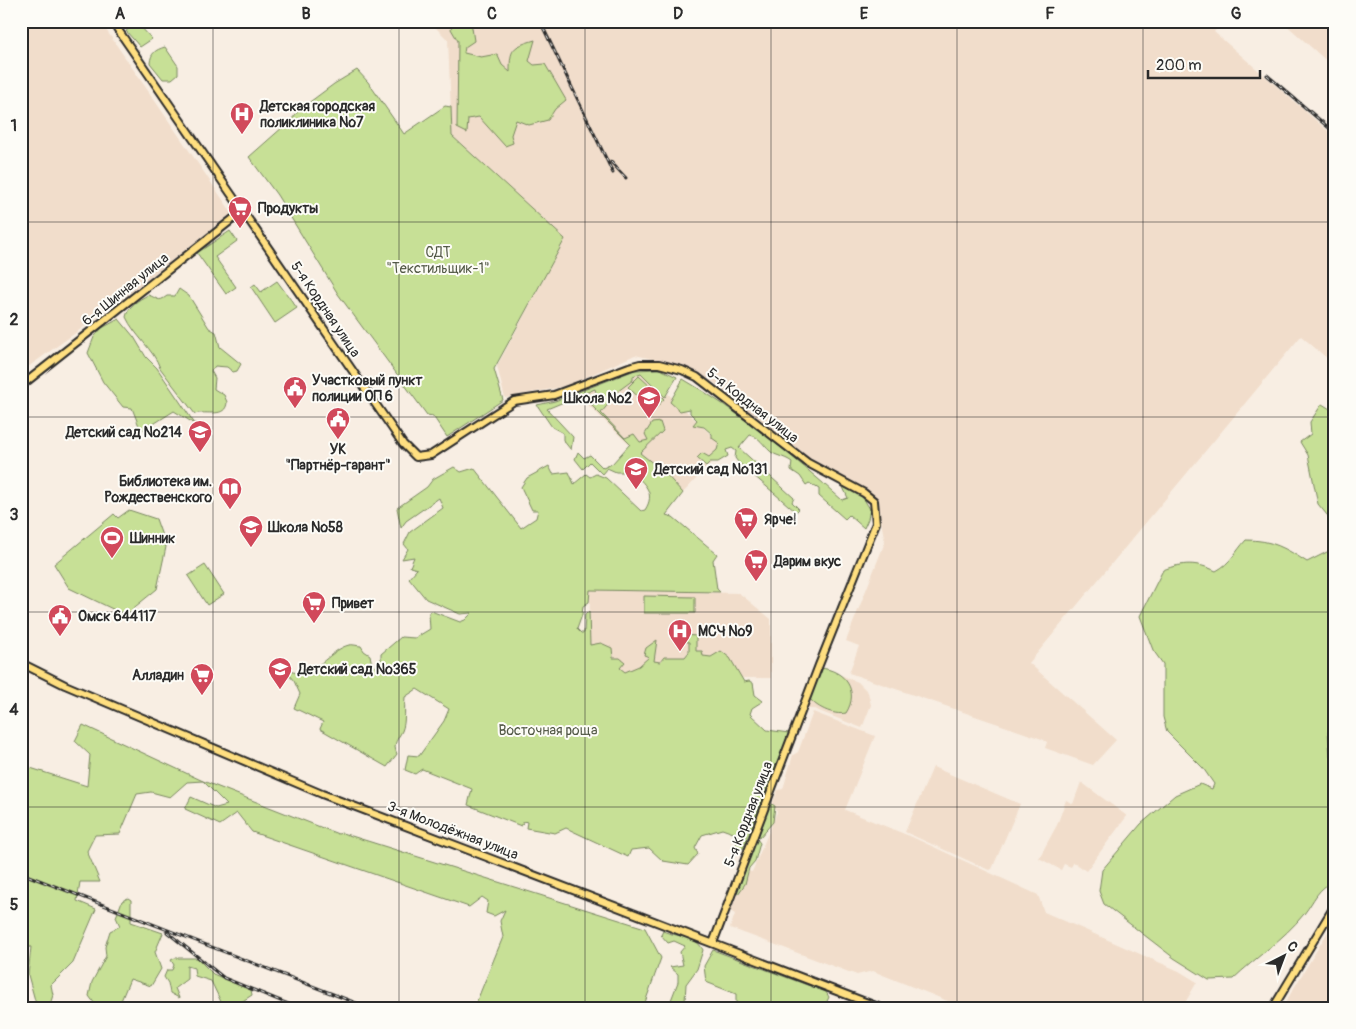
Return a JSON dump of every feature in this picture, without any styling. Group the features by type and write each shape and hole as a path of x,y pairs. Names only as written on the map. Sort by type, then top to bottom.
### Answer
{"main road":[{"name":"5-я Кордная улица","path":"112,21 408,451 416,457 431,455 514,401 554,395 629,367 654,364 682,370 697,378 796,454 820,470 864,493 874,501 876,523 815,674 713,943"},
{"name":"6-я Шинная улица","path":"21,386 243,211"},
{"name":"3-я Молодёжная улица","path":"21,664 65,685 322,794 881,1008"},
{"path":"1273,1008 1335,906"}],"shaded area":[{"path":"21,21 100,21 232,213 124,298 21,372"},
{"path":"429,21 1224,21 1214,32 1335,137 1335,365 1301,336 1029,663 1116,740 1093,765 1045,748 1047,742 1042,739 849,673 859,646 846,641 885,542 877,501 868,492 805,457 712,381 674,364 635,355 566,386 505,398 497,366 565,239 452,136 448,40"},
{"path":"1282,21 1335,21 1335,61 1331,65"},
{"name":"Школа №2","path":"643,370 725,448 681,495 577,394"},
{"name":"МСЧ №9","path":"590,590 739,593 771,619 771,678 589,677"},
{"path":"821,667 858,682 868,692 871,705 862,728 814,709 805,709"},
{"path":"813,712 875,736 845,810 912,837 1038,895 1044,912 1179,971 1197,982 1182,1008 965,1008 873,971 857,975 730,928 735,914 730,911 748,871 752,872 777,812 772,804 778,790 783,789 793,755 798,752"},
{"path":"933,767 1020,804 992,869 989,870 905,832"},
{"path":"1081,782 1127,816 1086,871 1074,862 1071,867 1064,864 1061,870 1039,858 1057,825 1066,800 1073,804"},
{"path":"1335,920 1335,1008 1282,1008"}],"green space":[{"path":"461,21 471,21 474,41 465,47 464,53 481,57 497,54 502,65 510,72 511,58 514,50 521,45 535,40 529,61 534,65 545,64 566,100 555,109 548,120 529,125 516,120 511,135 513,143 505,146 479,117 468,119 467,133 457,128 458,41 451,29 452,24 457,25"},
{"path":"134,25 140,26 152,39 140,47 126,31"},
{"path":"165,47 178,66 178,74 172,79 163,79 150,63 154,52"},
{"name":"СДТ \"Текстильщик-1\"","path":"357,70 368,82 404,134 445,106 451,107 452,136 565,239 494,369 503,400 447,437 433,416 427,415 338,294 277,195 249,157 292,119 299,110 334,84"},
{"path":"230,231 237,241 215,257 236,287 226,294 197,253"},
{"path":"277,281 297,308 275,323 251,287 255,284 261,292"},
{"path":"179,289 189,296 209,328 216,332 220,347 241,364 237,371 233,372 227,367 215,366 211,371 215,378 214,389 224,395 227,402 226,407 219,412 195,414 160,368 126,317 131,307 144,297 148,295 162,299 167,296 175,296"},
{"path":"119,319 134,337 146,357 157,368 195,424 174,411 144,430 139,426 132,408 123,407 103,382 88,353 94,337 102,328"},
{"name":"Восточная роща","path":"660,369 677,377 665,397 641,373 633,376 633,380 610,397 610,402 601,413 625,438 634,434 640,442 648,440 645,434 652,423 660,422 663,431 640,453 664,472 683,493 666,515 673,517 717,554 713,560 717,589 720,592 590,590 589,602 583,606 577,629 584,633 585,615 589,611 590,645 601,643 612,648 613,658 620,658 625,662 620,668 625,672 639,666 649,657 644,655 646,648 657,640 654,661 660,662 664,657 685,657 689,652 689,642 681,641 684,635 696,636 696,651 702,651 703,656 711,657 721,651 730,658 744,682 749,681 753,683 755,695 763,701 752,708 750,714 767,730 789,733 743,849 735,848 739,835 722,829 702,835 695,848 698,854 688,865 663,861 649,848 631,850 628,857 566,828 555,833 526,828 527,822 524,821 521,826 468,805 472,789 422,769 415,774 405,770 408,755 419,756 444,721 449,709 417,689 405,697 403,727 395,744 397,754 387,767 320,729 323,722 294,708 300,694 294,681 288,674 289,671 298,673 314,668 334,652 350,645 361,646 370,655 372,665 376,667 381,663 381,654 401,637 415,638 430,629 429,614 431,611 460,622 472,613 460,614 426,599 409,578 417,569 410,567 414,557 402,559 408,549 404,544 410,532 443,508 439,498 406,521 401,528 397,508 427,487 433,479 454,467 461,472 474,468 521,528 536,518 538,510 532,510 521,487 527,478 549,466 553,474 569,472 574,484 586,474 590,477 596,474 606,478 641,511 645,510 649,499 648,489 632,472 616,472 607,468 602,474 590,462 583,469 575,459 578,452 584,458 590,455 603,468 612,464 630,444 592,406 597,395 595,389 547,409 573,437 571,450 563,440 563,433 552,427 537,405 555,401 635,370"},
{"path":"639,376 664,399 653,411 628,387"},
{"path":"683,379 766,435 842,500 848,498 842,485 862,496 870,509 864,528 849,515 845,519 819,496 819,489 809,483 806,485 800,476 791,470 792,462 772,453 759,439 753,436 750,435 739,448 794,498 792,502 799,509 796,512 738,462 735,458 736,451 732,448 726,450 728,456 718,462 710,462 706,466 697,458 702,453 709,457 717,450 719,443 712,438 712,434 704,427 693,425 697,420 690,413 690,409 680,411 670,402"},
{"path":"1322,404 1335,412 1335,548 1332,521 1318,504 1308,455 1300,442 1311,434 1310,422"},
{"name":"Шинник","path":"129,510 156,519 166,547 157,589 125,615 69,588 54,564 114,514 118,518"},
{"path":"1246,540 1271,543 1307,562 1335,548 1335,720 1328,732 1330,756 1335,748 1335,881 1320,891 1304,914 1287,932 1233,979 1209,980 1174,958 1104,904 1099,891 1102,870 1141,824 1175,795 1200,784 1212,789 1214,784 1203,768 1167,732 1163,717 1163,664 1153,650 1140,616 1163,570 1190,564 1216,571 1229,561"},
{"path":"205,565 224,594 207,605 188,576"},
{"path":"644,596 695,597 695,613 644,613"},
{"path":"820,668 837,673 848,683 851,697 846,713 841,714 825,710 815,704 808,696"},
{"path":"83,725 203,781 187,782 170,797 151,792 137,794 120,834 95,835 87,851 100,882 80,882 77,901 96,909 73,963 51,985 53,995 49,1008 36,1004 28,975 31,947 21,945 21,765 87,786 90,755 75,741"},
{"path":"203,781 338,834 342,833 645,928 661,958 643,1008 474,1008 503,937 500,921 505,910 494,916 486,913 488,901 482,897 469,907 252,832 237,813 220,825 185,809 191,797 216,808 227,805"},
{"path":"770,803 775,806 773,822 760,837 756,835"},
{"path":"756,838 760,843 755,861 749,868 745,884 738,894 735,892 737,885"},
{"path":"128,898 131,900 131,922 163,933 155,952 161,969 151,986 130,979 118,1008 98,1008 89,996 92,982 106,956 105,947 110,931 120,926 116,917 122,901"},
{"path":"663,931 691,939 700,945 703,950 697,969 686,984 685,1001 677,1008 668,1008 678,982 678,974 670,967 683,965 680,952 685,946 674,941 668,943 661,935"},
{"path":"713,950 826,992 829,997 824,1008 736,1008 736,994 706,982 704,966"},
{"path":"175,958 197,958 213,974 251,990 252,995 238,1004 223,1006 211,981 195,976 194,968 187,966 187,979 175,988 179,998 170,993 168,983 164,977 167,970 172,970 174,965 171,960"}],"railway":[{"path":"540,21 613,173"},
{"path":"1267,75 1335,133"},
{"path":"611,162 626,178"},
{"path":"21,873 369,1008"},
{"path":"167,932 224,978 298,1008"}],"place":[{"name":"Детская городская поликлиника №7","path":"242,135"},
{"name":"Продукты","path":"240,229"},
{"name":"Участковый пункт полиции ОП 6","path":"295,409"},
{"name":"Школа №2","path":"649,419"},
{"name":"УК \"Партнёр-гарант\"","path":"338,440"},
{"name":"Детский сад №214","path":"200,453"},
{"name":"Детский сад №131","path":"636,490"},
{"name":"Библиотека им. Рождественского","path":"230,510"},
{"name":"Ярче!","path":"746,540"},
{"name":"Школа №58","path":"251,548"},
{"name":"Шинник","path":"112,559"},
{"name":"Дарим вкус","path":"756,582"},
{"name":"Привет","path":"314,624"},
{"name":"Омск 644117","path":"60,637"},
{"name":"МСЧ №9","path":"680,652"},
{"name":"Детский сад №365","path":"280,690"},
{"name":"Алладин","path":"202,696"}]}
